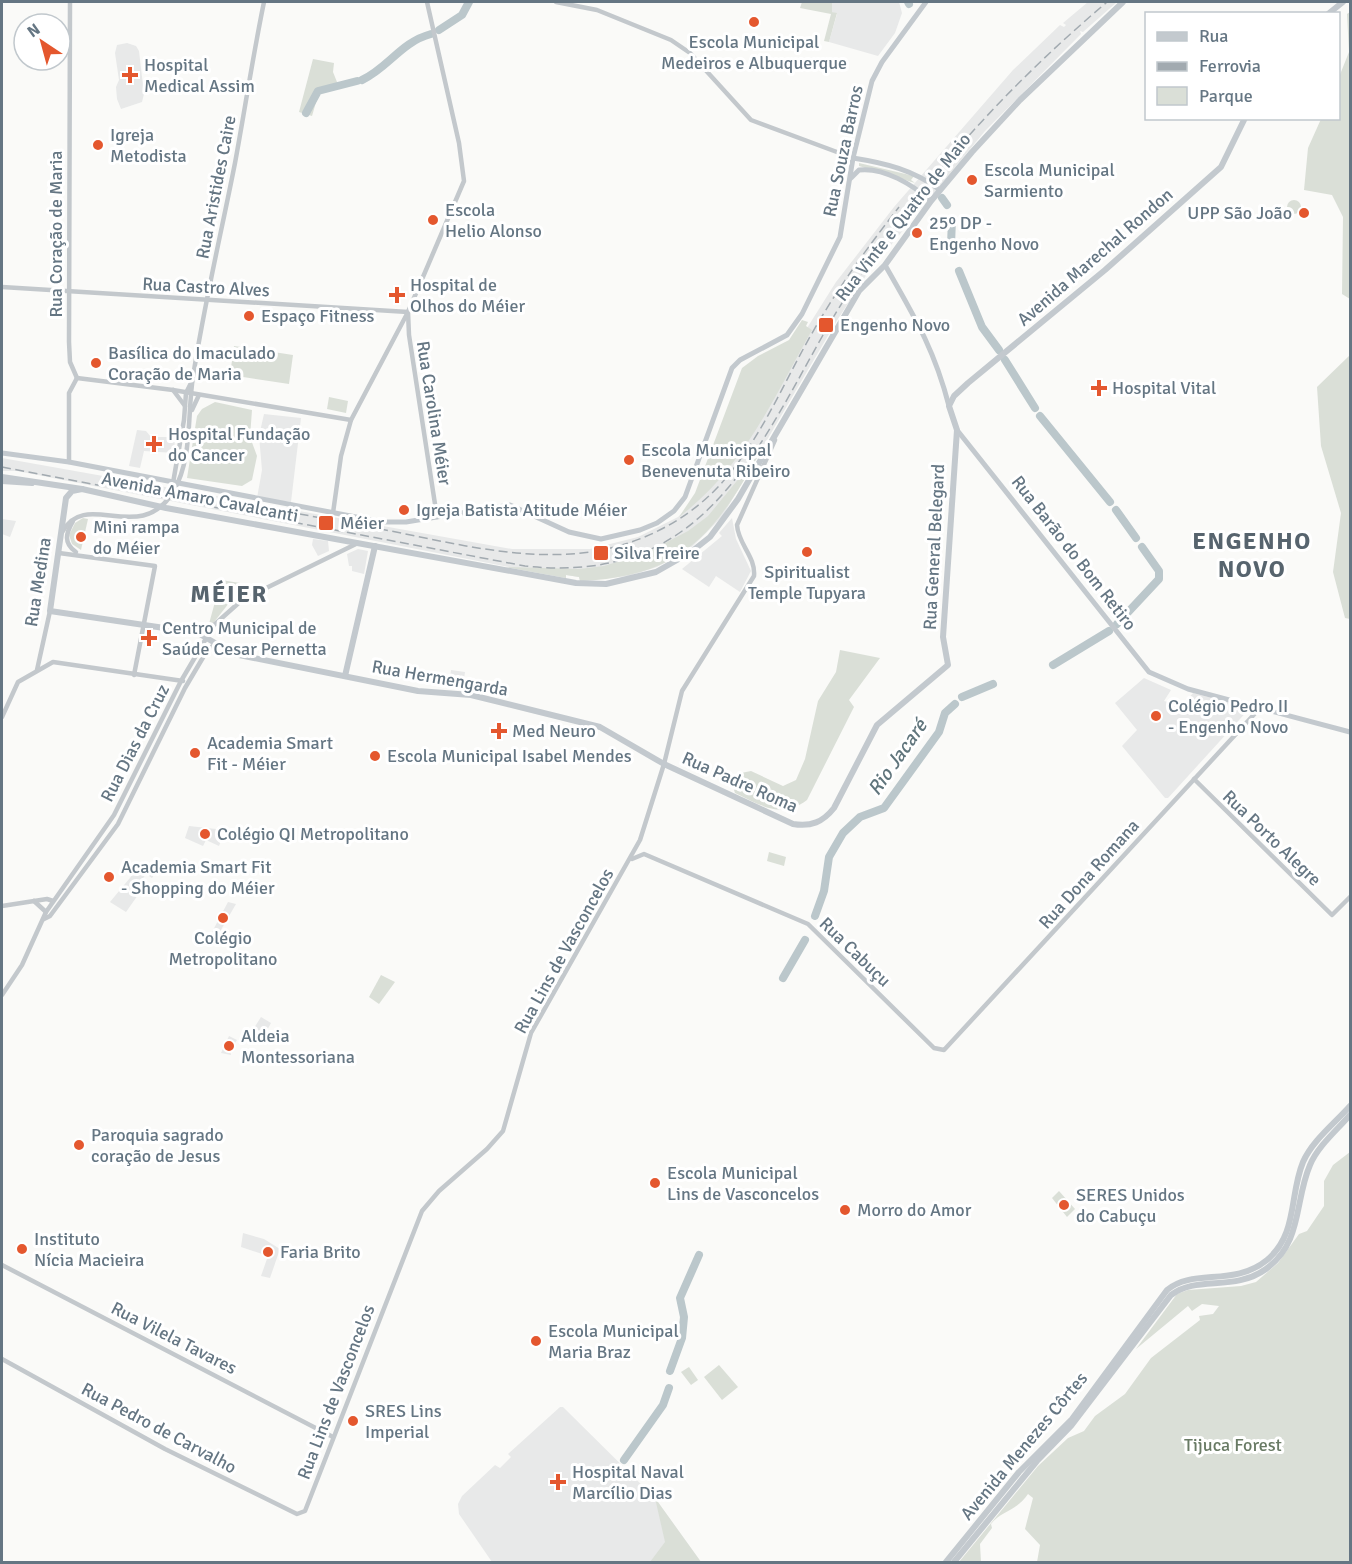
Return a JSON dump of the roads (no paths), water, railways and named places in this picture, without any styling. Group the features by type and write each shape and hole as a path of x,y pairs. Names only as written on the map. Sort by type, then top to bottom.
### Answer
{"main road":[{"name":"Rua Souza Barros","path":"2,453 69,462 333,513 392,522 510,505 569,532 601,539 640,530 657,523 674,511 685,497 736,364 787,335 802,314 840,237 852,166 851,157 876,73 926,2"},
{"name":"Rua Vinte e Quatro de Maio","path":"358,543 576,583 630,580 669,566 710,537 738,499 859,291 885,265 931,201 1015,105 1123,2"},
{"path":"1330,12 1343,2"},
{"name":"Avenida Marechal Rondon","path":"949,406 963,388 1105,270 1221,167 1244,120"},
{"path":"851,157 908,171 921,176 940,190"},
{"path":"850,179 859,170 867,170 906,182 931,201"},
{"name":"Rua Barão do Bom Retiro","path":"885,265 916,317 934,354 957,430 1149,672 1172,684 1350,732"},
{"name":"Rua General Belegard","path":"834,808 877,725 948,665 943,637 957,430"},
{"name":"Avenida Amaro Cavalcanti","path":"2,480 24,480 35,483"},
{"name":"Avenida Amaro Cavalcanti","path":"2,480 82,489 166,508 358,543"},
{"path":"52,484 62,490 66,498 70,492 82,489"},
{"name":"Rua Medina","path":"50,611 66,498"},
{"path":"345,676 375,546"},
{"path":"50,611 207,636"},
{"name":"Rua Hermengarda","path":"207,636 234,654 418,691 471,695 600,727 664,764"},
{"name":"Rua Padre Roma","path":"664,764 793,824 819,821 834,808"},
{"name":"Avenida Menezes Côrtes","path":"946,1563 1019,1472 1072,1419 1167,1290 1182,1281 1242,1274 1260,1265 1275,1251 1290,1224 1303,1161 1350,1106"},
{"name":"Avenida Menezes Côrtes","path":"954,1563 1037,1461 1071,1426 1171,1295 1191,1286 1232,1284 1245,1280 1275,1261 1295,1231 1312,1161 1350,1115"}],"street":[{"name":"Rua Coração de Maria","path":"70,2 70,362 77,378"},
{"name":"Rua Aristides Caire","path":"173,483 185,406 193,378 264,2"},
{"path":"333,513 341,456 351,420 408,312 464,181 459,144 428,2"},
{"path":"556,2 597,10 671,40 685,49 751,120 851,157"},
{"name":"Rua Castro Alves","path":"2,286 408,312"},
{"name":"Rua Carolina Méier","path":"408,312 408,335 437,517"},
{"path":"69,462 69,393 77,378 172,390 351,420"},
{"path":"172,390 185,406"},
{"path":"60,538 66,526 76,516 90,513 131,518 148,514 166,502 178,482 185,454 191,400 189,393"},
{"path":"190,412 199,395"},
{"name":"Rua Lins de Vasconcelos","path":"305,1511 422,1211 439,1191 487,1149 503,1131 531,1032 640,840 664,764 682,691 754,576 754,564 739,536 737,525 782,425"},
{"path":"76,516 66,537 70,548 78,554"},
{"name":"Rua Dias da Cruz","path":"48,914 53,902 114,814 181,681 221,616 242,600 358,543"},
{"path":"59,553 155,566 134,675"},
{"name":"Rua Medina","path":"37,670 43,653 50,611"},
{"name":"Rua Dias da Cruz","path":"2,995 22,965 44,919 123,814 188,682 208,649 218,643"},
{"path":"43,653 53,662 188,682"},
{"path":"2,717 18,682 53,662"},
{"name":"Rua Dona Romana","path":"934,1048 941,1051 948,1048 1260,708"},
{"name":"Rua Porto Alegre","path":"1194,779 1332,915 1350,897"},
{"path":"630,861 644,854 640,840"},
{"name":"Rua Cabuçu","path":"644,854 803,921 848,962 934,1048"},
{"path":"2,906 47,899 53,902"},
{"path":"34,901 48,914"},
{"name":"Rua Vilela Tavares","path":"2,1265 333,1437"},
{"name":"Rua Pedro de Carvalho","path":"2,1359 165,1449 297,1514 305,1511"}],"waterway":[{"path":"439,30 462,15 469,2"},
{"path":"362,80 380,69 411,43 431,34"},
{"path":"306,113 318,91 357,81"},
{"name":"Rio Jacaré","path":"942,198 947,205"},
{"name":"Rio Jacaré","path":"951,245 952,219"},
{"name":"Rio Jacaré","path":"959,271 982,327 999,350"},
{"name":"Rio Jacaré","path":"1005,360 1035,408"},
{"name":"Rio Jacaré","path":"1040,416 1110,502"},
{"name":"Rio Jacaré","path":"1116,510 1136,538"},
{"name":"Rio Jacaré","path":"1117,624 1159,579 1159,571 1142,547"},
{"name":"Rio Jacaré","path":"1053,665 1109,631"},
{"name":"Rio Jacaré","path":"962,697 993,684"},
{"name":"Rio Jacaré","path":"815,916 824,891 829,857 843,833 860,817 884,808 939,732 945,713 955,704"},
{"name":"Rio Jacaré","path":"783,978 805,940"},
{"name":"Rio Jacaré","path":"670,1371 682,1338 684,1317 680,1298 699,1255"},
{"name":"Rio Jacaré","path":"624,1460 663,1405 669,1388"}],"railway":[{"path":"2,467 525,566 585,567 634,556 676,535 712,506 743,469 770,428 848,293 919,195 943,165 1022,80 1107,2"},
{"path":"114,478 482,549 564,554 591,552 626,544 660,530 691,511 705,500 733,470 758,433 831,301 899,207"}],"place":[{"name":"Escola Municipal Medeiros e Albuquerque","path":"754,22"},
{"name":"Hospital Medical Assim","path":"130,75"},
{"name":"Igreja Metodista","path":"98,145"},
{"name":"Escola Municipal Sarmiento","path":"972,180"},
{"name":"UPP São João","path":"1304,213"},
{"name":"Escola Helio Alonso","path":"433,220"},
{"name":"25º DP - Engenho Novo","path":"917,233"},
{"name":"Hospital de Olhos do Méier","path":"397,295"},
{"name":"Espaço Fitness","path":"249,316"},
{"name":"Engenho Novo","path":"826,325"},
{"name":"Basílica do Imaculado Coração de Maria","path":"96,363"},
{"name":"Hospital Vital","path":"1099,388"},
{"name":"Hospital Fundação do Cancer","path":"154,444"},
{"name":"Escola Municipal Benevenuta Ribeiro","path":"629,460"},
{"name":"Igreja Batista Atitude Méier","path":"404,510"},
{"name":"Méier","path":"326,523"},
{"name":"Mini rampa do Méier","path":"81,537"},
{"name":"Spiritualist Temple Tupyara","path":"807,552"},
{"name":"Silva Freire","path":"601,553"},
{"name":"Centro Municipal de Saúde Cesar Pernetta","path":"149,638"},
{"name":"Colégio Pedro II - Engenho Novo","path":"1156,716"},
{"name":"Med Neuro","path":"499,731"},
{"name":"Academia Smart Fit - Méier","path":"195,753"},
{"name":"Escola Municipal Isabel Mendes","path":"375,756"},
{"name":"Colégio QI Metropolitano","path":"205,834"},
{"name":"Academia Smart Fit - Shopping do Méier","path":"109,877"},
{"name":"Colégio Metropolitano","path":"223,918"},
{"name":"Aldeia Montessoriana","path":"229,1046"},
{"name":"Paroquia sagrado coração de Jesus","path":"79,1145"},
{"name":"Escola Municipal Lins de Vasconcelos","path":"655,1183"},
{"name":"SERES Unidos do Cabuçu","path":"1064,1205"},
{"name":"Morro do Amor","path":"845,1210"},
{"name":"Instituto Nícia Macieira","path":"22,1249"},
{"name":"Faria Brito","path":"268,1252"},
{"name":"Escola Municipal Maria Braz","path":"536,1341"},
{"name":"SRES Lins Imperial","path":"353,1421"},
{"name":"Hospital Naval Marcílio Dias","path":"558,1482"}],"district":[{"name":"ENGENHO NOVO","path":"1252,555"},
{"name":"MÉIER","path":"229,594"}],"park label":[{"name":"Tijuca Forest","path":"1233,1445"}]}
